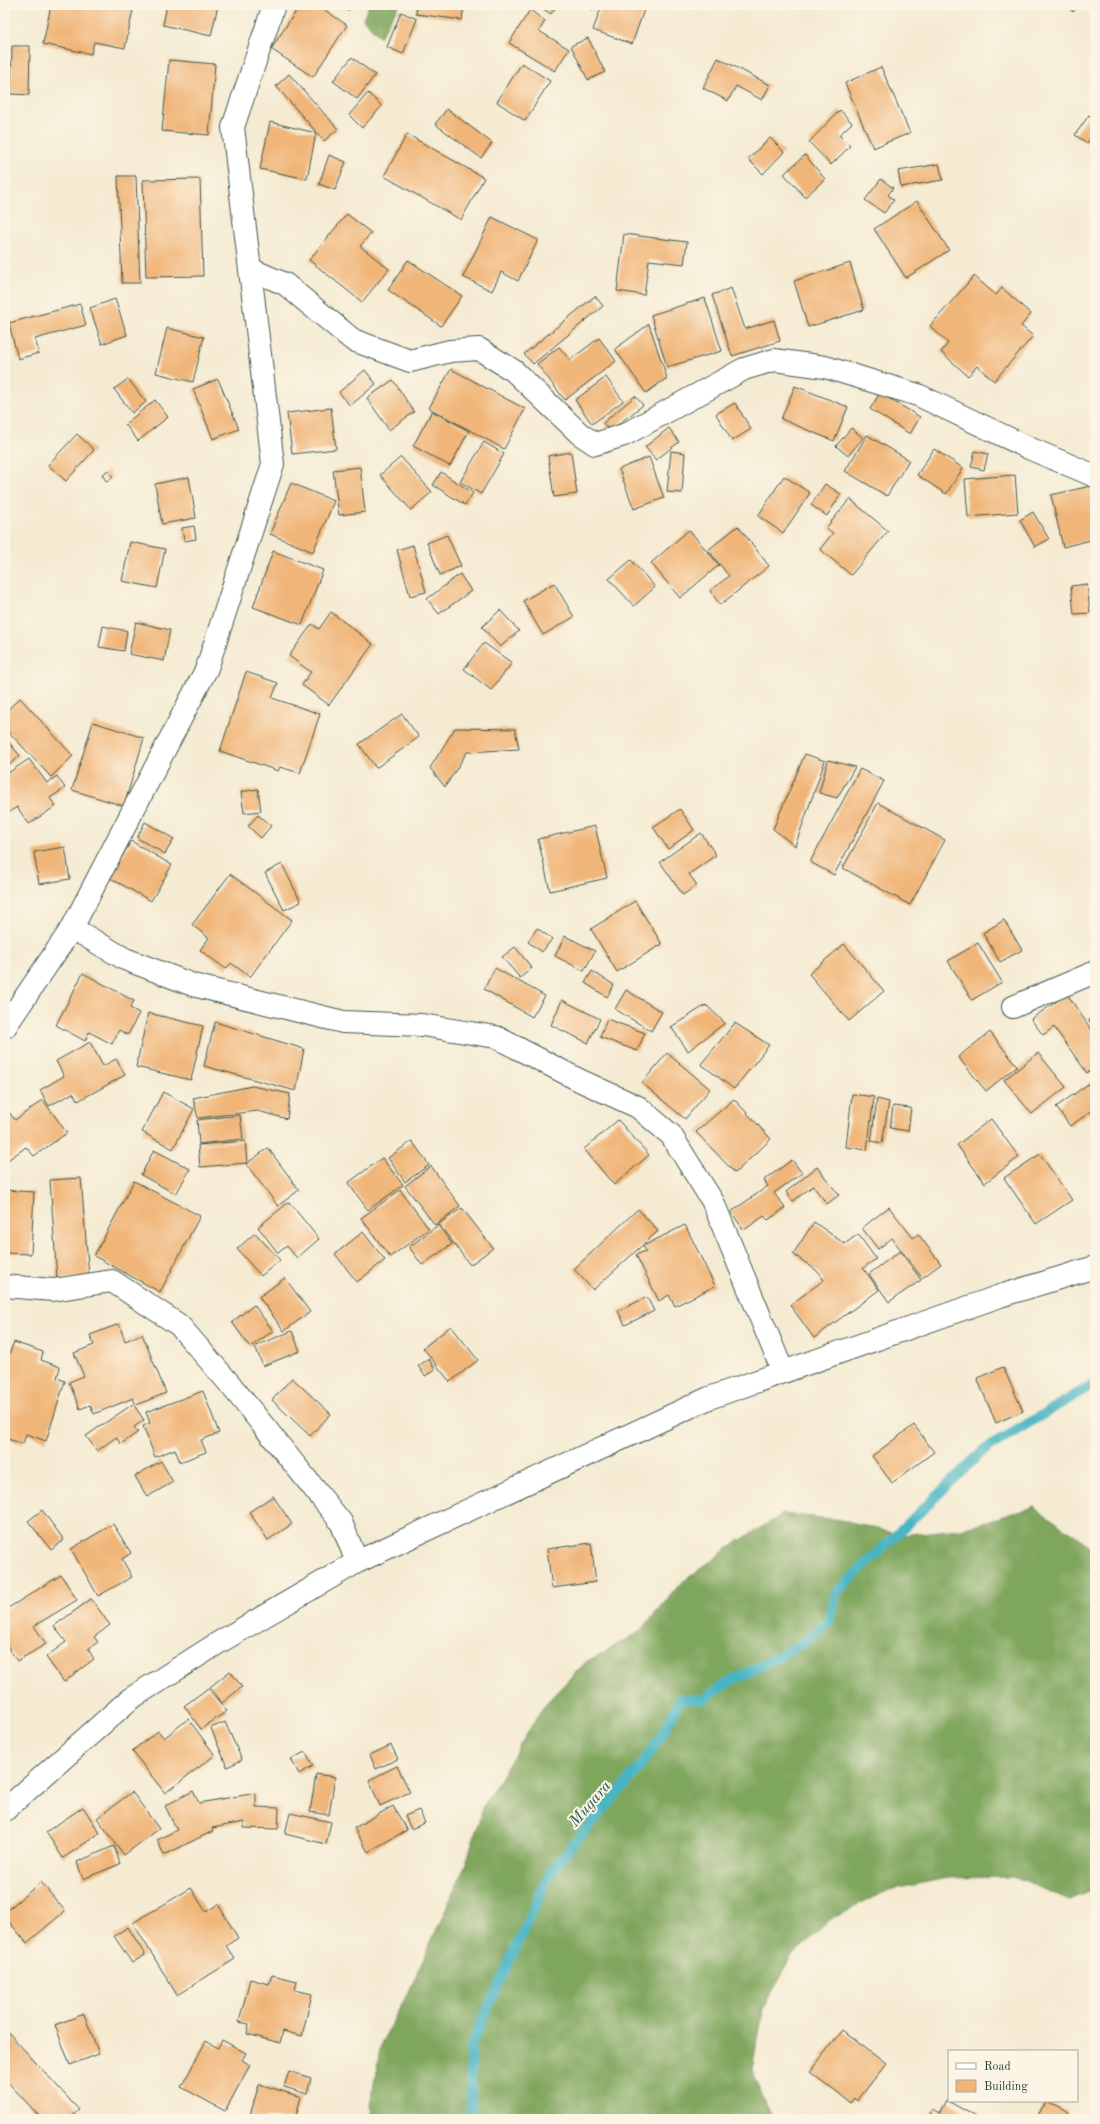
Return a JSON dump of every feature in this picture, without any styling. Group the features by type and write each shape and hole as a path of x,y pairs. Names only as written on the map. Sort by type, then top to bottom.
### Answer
{"street":[{"path":"5,1027 72,928 207,668 273,464 233,127 274,5"},
{"path":"250,269 285,284 353,340 410,361 450,351 479,349 514,371 580,434 595,444 624,435 744,369 774,360 825,367 918,395 1031,449 1095,476"},
{"path":"72,928 125,959 193,985 343,1022 422,1026 496,1037 579,1080 638,1107 671,1135 713,1202 783,1372"},
{"path":"1013,1007 1095,972"},
{"path":"5,1810 130,1699 218,1642 357,1562 709,1398 1000,1296 1095,1267"},
{"path":"5,1286 53,1290 112,1282 179,1325 229,1383 341,1522 357,1562"}],"green space":[{"path":"369,5 399,5 380,37 363,19"},
{"path":"1034,1507 1089,1545 1095,1552 1095,1889 1070,1900 1013,1877 948,1878 889,1890 835,1916 791,1957 762,2011 752,2070 772,2119 373,2119 370,2106 381,2044 411,1987 465,1866 484,1805 545,1704 586,1662 640,1632 680,1584 731,1546 783,1514 842,1520 900,1535 961,1529"}],"building":[{"path":"51,5 134,5 125,48 94,42 91,54 43,44"},
{"path":"167,5 218,5 211,36 163,25"},
{"path":"300,5 317,5 347,25 313,77 271,49"},
{"path":"334,5 351,5 349,10"},
{"path":"417,5 464,5 462,20 416,14"},
{"path":"537,5 557,5 551,14"},
{"path":"585,5 596,5 593,10"},
{"path":"602,5 638,5 645,7 632,44 593,30"},
{"path":"1066,5 1079,5 1073,12"},
{"path":"530,10 545,21 539,31 569,49 555,71 509,43"},
{"path":"401,12 417,19 403,54 387,47"},
{"path":"588,38 605,72 588,80 571,46"},
{"path":"12,46 30,46 29,95 11,94"},
{"path":"352,57 375,75 357,99 333,81"},
{"path":"718,58 770,85 762,100 736,86 728,101 703,88"},
{"path":"169,60 215,64 209,135 162,131"},
{"path":"522,63 550,81 525,121 497,102"},
{"path":"881,67 910,133 873,148 845,83"},
{"path":"289,74 338,129 324,141 276,86"},
{"path":"368,93 382,106 362,128 349,115"},
{"path":"447,109 492,143 481,158 435,124"},
{"path":"840,110 852,123 839,135 850,146 831,165 809,142"},
{"path":"1089,115 1095,118 1095,132 1087,143 1075,135"},
{"path":"270,122 316,133 307,179 260,169"},
{"path":"407,134 484,178 461,220 384,176"},
{"path":"770,138 784,152 763,174 748,159"},
{"path":"329,155 346,162 335,190 319,184"},
{"path":"805,155 825,179 805,197 784,174"},
{"path":"939,164 943,180 901,187 898,171"},
{"path":"118,176 136,176 140,283 122,283"},
{"path":"200,179 203,276 146,277 143,180"},
{"path":"881,179 893,188 888,195 894,200 884,213 865,200"},
{"path":"917,201 949,250 906,278 874,229"},
{"path":"347,214 371,233 360,246 389,269 362,302 309,260"},
{"path":"492,217 538,240 518,281 501,272 492,291 463,277"},
{"path":"624,234 687,242 684,264 649,260 644,295 617,291"},
{"path":"408,260 462,296 441,326 388,290"},
{"path":"850,263 864,310 808,327 794,281"},
{"path":"974,276 996,295 1002,288 1031,314 1021,326 1033,336 994,381 977,366 968,376 941,352 948,343 930,326"},
{"path":"731,288 745,329 774,320 780,341 732,356 712,295"},
{"path":"595,296 603,306 533,364 524,354"},
{"path":"705,298 722,351 667,367 651,315"},
{"path":"115,299 127,335 102,344 90,308"},
{"path":"80,304 86,325 35,339 39,353 18,359 9,323"},
{"path":"649,324 667,378 646,393 615,349"},
{"path":"167,328 204,337 193,382 156,373"},
{"path":"599,338 616,361 565,400 537,364 559,347 570,360"},
{"path":"451,369 525,409 504,449 429,408"},
{"path":"365,370 376,384 350,406 339,392"},
{"path":"606,377 623,401 592,424 575,400"},
{"path":"128,379 146,402 132,413 114,389"},
{"path":"218,379 239,429 213,439 193,389"},
{"path":"393,380 414,412 389,430 367,398"},
{"path":"795,386 848,407 834,441 781,419"},
{"path":"880,393 920,417 910,434 870,409"},
{"path":"635,396 643,405 610,431 603,423"},
{"path":"155,400 168,417 138,441 125,424"},
{"path":"735,403 751,429 732,441 716,414"},
{"path":"331,408 336,449 292,454 287,413"},
{"path":"432,411 469,431 450,466 413,446"},
{"path":"669,428 679,442 656,460 645,447"},
{"path":"851,428 863,438 848,456 836,446"},
{"path":"77,434 94,450 66,481 48,465"},
{"path":"867,435 909,460 887,496 845,471"},
{"path":"484,442 504,454 481,494 460,482"},
{"path":"934,449 963,468 946,494 917,475"},
{"path":"671,451 685,453 682,493 667,492"},
{"path":"975,451 988,454 984,470 971,467"},
{"path":"571,452 577,494 554,497 548,456"},
{"path":"401,457 432,492 411,510 380,475"},
{"path":"649,457 664,498 634,509 619,469"},
{"path":"360,467 365,512 339,515 333,470"},
{"path":"108,470 113,477 107,482 102,475"},
{"path":"441,472 473,493 465,505 433,485"},
{"path":"1015,475 1018,513 968,517 965,479"},
{"path":"784,476 810,493 783,533 758,516"},
{"path":"189,477 196,518 162,524 155,484"},
{"path":"291,483 334,501 313,552 270,534"},
{"path":"825,484 841,494 827,516 811,505"},
{"path":"1095,485 1095,539 1063,547 1051,495"},
{"path":"850,499 888,531 851,575 820,549 833,533 826,528"},
{"path":"1033,512 1049,539 1035,547 1020,520"},
{"path":"194,526 196,539 184,541 182,528"},
{"path":"738,526 769,566 720,605 710,591 729,576 708,550"},
{"path":"689,530 719,565 680,598 651,563"},
{"path":"447,535 461,566 440,575 427,543"},
{"path":"130,542 165,549 157,588 122,581"},
{"path":"413,545 426,592 410,596 397,550"},
{"path":"273,551 323,570 302,625 253,607"},
{"path":"631,560 655,587 634,606 609,579"},
{"path":"460,574 471,591 439,614 427,599"},
{"path":"554,583 574,617 543,635 523,601"},
{"path":"1087,584 1090,613 1074,614 1071,586"},
{"path":"500,610 519,631 500,647 482,627"},
{"path":"331,612 373,644 329,705 302,685 311,672 289,656 312,624 319,629"},
{"path":"136,622 170,630 164,661 129,654"},
{"path":"103,626 127,631 124,651 99,647"},
{"path":"484,643 512,663 491,690 464,669"},
{"path":"246,672 278,683 272,698 320,714 300,773 280,767 278,771 220,751"},
{"path":"20,698 73,756 51,777 5,728 5,712"},
{"path":"402,714 419,737 376,768 359,744"},
{"path":"93,722 144,738 124,806 72,790"},
{"path":"455,728 515,729 519,749 467,752 445,787 430,768"},
{"path":"8,741 20,756 5,768 5,744"},
{"path":"805,754 825,761 795,846 773,829"},
{"path":"29,759 47,783 57,776 65,788 50,798 56,806 29,824 17,807 8,813 5,809 5,775"},
{"path":"828,760 855,767 837,798 819,793"},
{"path":"860,769 884,781 834,875 810,862"},
{"path":"258,789 261,811 244,813 241,792"},
{"path":"878,803 945,840 910,905 843,868"},
{"path":"680,809 694,830 668,849 653,827"},
{"path":"258,815 271,826 261,838 248,826"},
{"path":"145,822 174,839 165,854 137,838"},
{"path":"595,826 607,878 550,891 538,839"},
{"path":"701,833 716,855 689,874 697,885 683,895 660,862"},
{"path":"131,841 172,865 151,901 110,878"},
{"path":"65,847 70,879 39,884 34,852"},
{"path":"282,864 301,902 284,910 265,873"},
{"path":"230,874 292,920 250,977 231,963 226,969 200,950 209,938 192,925"},
{"path":"635,901 662,944 617,972 591,929"},
{"path":"1004,920 1022,950 1000,962 983,933"},
{"path":"537,928 552,939 542,952 528,942"},
{"path":"565,936 595,951 584,971 555,956"},
{"path":"978,943 1002,982 972,1000 948,961"},
{"path":"844,944 884,991 849,1021 809,974"},
{"path":"515,947 532,968 520,978 502,957"},
{"path":"495,968 545,996 532,1017 484,989"},
{"path":"592,971 614,985 607,997 585,983"},
{"path":"83,973 134,1001 130,1008 139,1013 128,1035 119,1030 112,1044 89,1032 85,1041 56,1025"},
{"path":"626,990 662,1012 651,1031 615,1009"},
{"path":"1067,994 1095,1035 1095,1068 1087,1073 1054,1027 1043,1035 1031,1019"},
{"path":"562,1000 600,1019 588,1043 551,1025"},
{"path":"706,1005 725,1023 688,1051 671,1027"},
{"path":"148,1013 203,1026 191,1080 136,1067"},
{"path":"1095,1016 1095,1029 1089,1020"},
{"path":"607,1019 645,1033 637,1051 600,1037"},
{"path":"215,1022 304,1049 296,1091 204,1066"},
{"path":"735,1023 769,1045 734,1089 701,1064"},
{"path":"990,1032 1017,1066 986,1091 958,1057"},
{"path":"90,1042 103,1066 116,1059 125,1075 78,1101 73,1093 49,1106 40,1090 64,1076 56,1061"},
{"path":"667,1053 710,1089 685,1119 642,1083"},
{"path":"1038,1053 1066,1087 1032,1114 1004,1080"},
{"path":"1091,1082 1095,1088 1095,1109 1070,1126 1056,1107"},
{"path":"252,1086 290,1094 287,1119 258,1111 198,1118 193,1098"},
{"path":"163,1092 194,1109 173,1149 142,1132"},
{"path":"852,1094 874,1097 867,1150 846,1147"},
{"path":"734,1099 771,1139 735,1173 696,1132"},
{"path":"877,1099 889,1102 882,1143 871,1141"},
{"path":"43,1100 67,1133 34,1156 26,1147 5,1162 5,1107 15,1120"},
{"path":"893,1106 911,1108 908,1131 890,1128"},
{"path":"240,1115 243,1139 199,1144 197,1120"},
{"path":"991,1119 1019,1157 985,1183 957,1145"},
{"path":"618,1120 649,1155 614,1185 584,1149"},
{"path":"245,1141 247,1163 200,1167 198,1145"},
{"path":"412,1141 429,1165 405,1182 388,1158"},
{"path":"268,1148 299,1190 278,1206 246,1164"},
{"path":"154,1150 190,1169 176,1194 141,1175"},
{"path":"1040,1154 1072,1200 1036,1224 1004,1178"},
{"path":"382,1158 403,1185 368,1210 348,1183"},
{"path":"792,1160 802,1173 774,1193 785,1208 768,1220 764,1216 744,1230 731,1212 768,1186 764,1180"},
{"path":"431,1166 460,1206 435,1225 405,1186"},
{"path":"817,1167 839,1195 827,1204 813,1186 793,1201 786,1192"},
{"path":"81,1178 89,1277 57,1279 50,1180"},
{"path":"134,1181 200,1216 160,1292 94,1256"},
{"path":"5,1190 34,1192 31,1254 5,1253"},
{"path":"400,1190 429,1229 390,1257 361,1218"},
{"path":"289,1202 319,1239 297,1258 287,1246 278,1253 258,1227"},
{"path":"889,1207 913,1238 918,1234 941,1264 922,1278 892,1238 878,1249 862,1228"},
{"path":"462,1208 493,1248 470,1265 439,1224"},
{"path":"638,1209 658,1231 593,1290 574,1269"},
{"path":"814,1222 845,1244 858,1234 876,1259 863,1268 879,1290 814,1338 790,1305 824,1280 816,1270 793,1254"},
{"path":"438,1225 452,1244 422,1265 409,1247"},
{"path":"685,1225 715,1286 675,1306 669,1295 659,1301 636,1255 646,1251 643,1246"},
{"path":"363,1232 385,1260 357,1282 335,1254"},
{"path":"255,1233 280,1260 261,1276 237,1249"},
{"path":"900,1251 921,1280 889,1302 869,1274"},
{"path":"285,1278 310,1312 284,1331 259,1297"},
{"path":"647,1297 654,1311 625,1325 618,1311"},
{"path":"254,1305 273,1331 250,1347 232,1322"},
{"path":"119,1324 125,1341 142,1334 166,1393 136,1405 133,1398 94,1414 90,1405 80,1409 69,1382 84,1376 74,1353 94,1345 90,1335"},
{"path":"451,1326 478,1360 450,1382 423,1348"},
{"path":"292,1331 300,1351 263,1366 255,1346"},
{"path":"14,1342 43,1352 41,1360 60,1367 57,1378 65,1381 46,1441 26,1434 23,1444 5,1438 5,1354 9,1355"},
{"path":"429,1359 435,1370 425,1376 418,1366"},
{"path":"1003,1367 1023,1411 996,1423 977,1378"},
{"path":"292,1378 331,1414 310,1436 272,1400"},
{"path":"203,1391 219,1433 201,1440 206,1452 180,1462 175,1449 155,1457 143,1426 150,1423 146,1412"},
{"path":"133,1404 144,1420 134,1427 138,1432 121,1444 116,1437 97,1451 86,1436"},
{"path":"914,1425 934,1452 892,1483 872,1456"},
{"path":"161,1461 173,1482 147,1497 135,1476"},
{"path":"273,1496 292,1524 268,1540 249,1512"},
{"path":"42,1510 64,1540 51,1550 28,1521"},
{"path":"113,1524 131,1553 122,1559 132,1577 98,1596 71,1549"},
{"path":"591,1543 596,1582 552,1588 547,1549"},
{"path":"61,1575 77,1600 34,1626 46,1644 17,1661 5,1642 5,1610"},
{"path":"91,1599 110,1625 94,1637 98,1642 88,1649 94,1659 64,1682 46,1657 66,1642 54,1626"},
{"path":"230,1671 242,1687 222,1703 210,1687"},
{"path":"208,1688 227,1711 201,1729 184,1706"},
{"path":"188,1719 215,1755 165,1793 132,1751 158,1731 164,1738"},
{"path":"225,1722 242,1760 227,1767 211,1728"},
{"path":"391,1745 398,1759 376,1769 370,1755"},
{"path":"305,1752 313,1766 299,1774 291,1759"},
{"path":"397,1766 410,1792 380,1806 369,1780"},
{"path":"316,1774 335,1777 329,1815 310,1812"},
{"path":"193,1791 199,1803 256,1793 256,1807 279,1808 278,1829 244,1828 244,1822 212,1828 213,1831 164,1855 157,1840 177,1830 165,1806"},
{"path":"132,1792 159,1829 124,1855 97,1818"},
{"path":"393,1806 407,1830 368,1852 354,1828"},
{"path":"83,1807 100,1833 63,1858 46,1832"},
{"path":"419,1810 425,1823 411,1829 405,1816"},
{"path":"290,1813 331,1822 326,1844 285,1834"},
{"path":"114,1846 120,1864 83,1879 77,1862"},
{"path":"41,1882 65,1911 27,1943 5,1917 5,1912"},
{"path":"191,1888 206,1912 218,1904 238,1938 226,1946 235,1959 177,1995 133,1923"},
{"path":"128,1927 145,1955 132,1963 114,1936"},
{"path":"272,1975 297,1981 295,1990 312,1994 302,2036 283,2031 280,2043 247,2034 249,2024 239,2022 250,1979 269,1984"},
{"path":"84,2014 99,2054 70,2065 55,2025"},
{"path":"842,2030 886,2064 857,2101 854,2098 850,2103 810,2072"},
{"path":"7,2031 79,2110 69,2119 36,2119 39,2116 5,2079 5,2032"},
{"path":"222,2040 246,2053 242,2060 250,2065 225,2111 181,2087 206,2041 218,2048"},
{"path":"289,2071 311,2078 307,2094 284,2087"},
{"path":"259,2084 301,2097 295,2119 249,2119"},
{"path":"946,2100 980,2119 927,2119 932,2110 939,2114"},
{"path":"1044,2102 1067,2112 1064,2119 1041,2119 1037,2117"}],"waterway":[{"name":"Mugara","path":"471,2119 471,2045 547,1879 568,1850 627,1783 650,1753 680,1699 703,1700 722,1686 800,1645 829,1621 836,1593 984,1450 1095,1383"}]}
